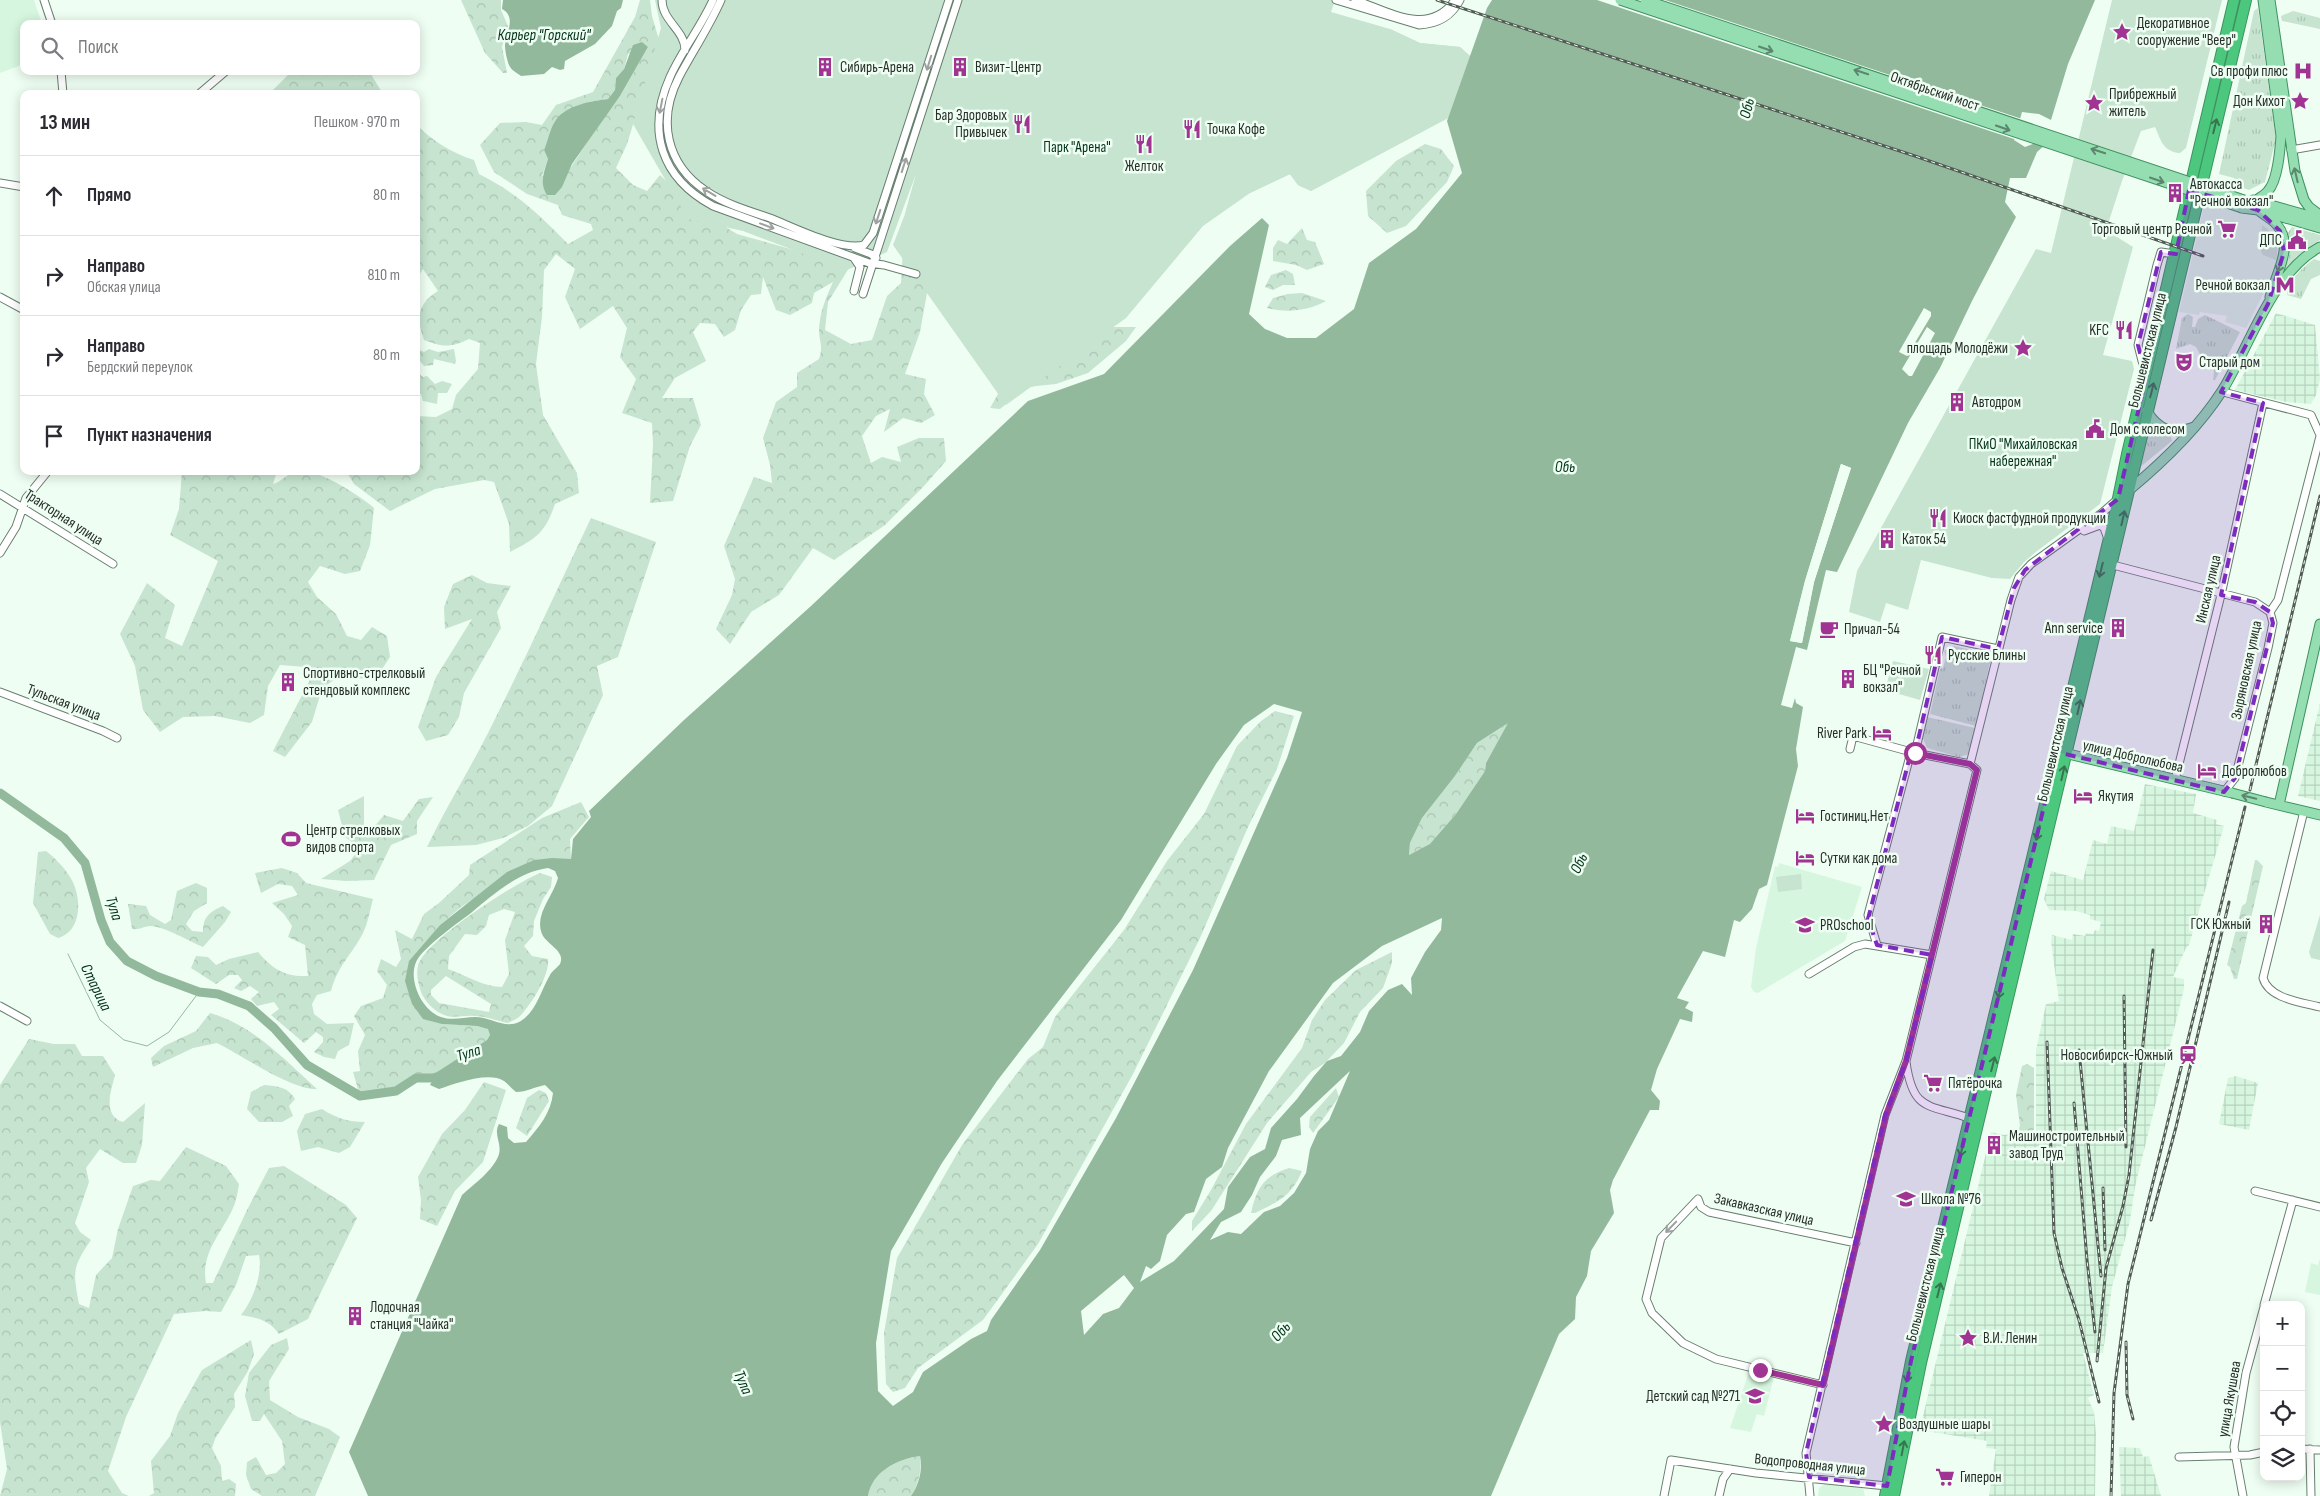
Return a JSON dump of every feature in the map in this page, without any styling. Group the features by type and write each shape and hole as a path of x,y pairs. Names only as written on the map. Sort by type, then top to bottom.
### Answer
{"highway":[{"name":"Большевистская улица","path":"1894,1496 1921,1363 2062,753 2108,540 2234,0"},
{"name":"Большевистская улица","path":"1886,1491 1911,1361 1969,1118 2062,753 2113,565 2147,411 2247,2"}],"main road":[{"name":"Октябрьский мост","path":"1620,0 2243,204"},
{"name":"Октябрьский мост","path":"1645,0 2243,204"},
{"path":"2256,205 2272,184 2280,156 2281,136 2265,1"},
{"path":"2265,1 2299,188 2309,207 2320,214"},
{"path":"2243,204 2256,205 2320,219"},
{"path":"2256,205 2320,228"},
{"path":"2256,205 2280,230 2284,245 2281,265 2273,284 2268,304"},
{"path":"2118,499 2177,447 2196,426 2222,390 2268,304 2294,270 2320,247"},
{"path":"2147,411 2159,426 2175,432 2196,426"},
{"path":"2175,432 2179,439 2177,447"},
{"path":"2279,805 2320,628"},
{"name":"улица Добролюбова","path":"2062,753 2320,815"}],"street":[{"path":"44,0 51,20"},
{"path":"662,0 665,14 685,42 685,51"},
{"path":"713,0 671,75 664,93 659,119 662,151 670,168 683,186 696,197 734,214 808,241 852,256 869,258"},
{"path":"721,0 679,78 672,95 668,119 671,149 680,166 708,192 738,206 858,249 869,258 884,265 916,274"},
{"path":"863,294 868,277 870,239 949,0"},
{"path":"854,290 860,274 878,245 958,0"},
{"path":"1336,0 1419,25 1431,25 1441,21 1454,10 1460,0"},
{"path":"1356,0 1420,20 1439,16 1455,0"},
{"path":"677,30 689,32 696,30 703,34"},
{"path":"938,33 946,35"},
{"path":"61,75 63,90"},
{"path":"204,90 221,75"},
{"path":"671,75 679,78"},
{"path":"910,121 918,123"},
{"path":"2291,150 2320,145"},
{"path":"0,183 20,186"},
{"path":"734,214 738,206"},
{"path":"808,241 811,233"},
{"path":"848,246 864,245 870,239"},
{"path":"878,245 878,255 884,265"},
{"path":"2146,377 2138,345 2140,335 2161,252 2176,254"},
{"path":"852,256 860,268 860,274"},
{"path":"868,277 874,269 884,265"},
{"path":"0,296 20,308"},
{"path":"2222,390 2263,403"},
{"name":"Зыряновская улица","path":"2228,792 2236,778 2268,648 2273,623 2270,612 2278,600 2320,436 2311,416 2263,403"},
{"name":"Инская улица","path":"2176,780 2221,595 2263,403"},
{"path":"0,553 16,527 26,498 45,475"},
{"name":"Тракторная улица","path":"0,494 113,564"},
{"path":"1970,764 2012,594 2019,577 2044,553 2102,513 2118,499"},
{"path":"2044,553 2097,525 2104,528 2108,540"},
{"path":"2113,565 2221,595 2255,602 2270,612"},
{"path":"1877,945 1868,915 1913,752 1942,636 1998,649"},
{"name":"Тульская улица","path":"0,692 117,738"},
{"path":"1810,1496 1806,1453 1886,1115 1906,1061 1977,770 1970,764 1913,752 1853,736 1850,749"},
{"path":"2304,811 2263,978 2266,986 2274,993 2320,1007"},
{"path":"1808,974 1857,946 1868,943 1932,955"},
{"path":"0,1006 27,1022"},
{"path":"1906,1061 1911,1087 1915,1096 1922,1102 1969,1118"},
{"path":"2255,1191 2320,1207"},
{"name":"Закавказская улица","path":"1823,1385 1716,1359 1683,1343 1671,1333 1648,1307 1646,1299 1664,1234 1698,1199 1701,1207 1709,1212 1856,1243"},
{"name":"улица Якушева","path":"2265,1301 2293,1200"},
{"name":"улица Якушева","path":"2243,1496 2234,1447 2246,1373 2260,1321"},
{"path":"2305,1449 2320,1450"},
{"path":"2310,1449 2311,1496"},
{"path":"2179,1457 2260,1452"},
{"name":"Водопроводная улица","path":"1664,1496 1671,1460 1730,1469 1808,1477 1886,1491"},
{"path":"1719,1496 1723,1478 1730,1469"}],"highlighted area":[{"path":"2189,190 2258,210 2280,231 2284,252 2268,304 2221,392 2263,403 2221,595 2255,602 2270,612 2273,623 2235,778 2224,792 2057,752 1911,1361 1887,1486 1809,1477 1806,1453 1885,1115 1906,1061 1932,955 1877,945 1868,919 1911,752 1915,753 1942,637 1998,649 2014,588 2025,570 2118,499 2146,377 2138,345 2161,252 2176,254"}],"shaded area":[{"path":"0,0 34,0 41,20 20,20 20,66 0,73"},
{"path":"2206,198 2257,216 2273,228 2277,236 2280,252 2276,268 2246,328 2225,322 2227,316 2200,312 2199,315 2179,312"},
{"path":"2276,313 2315,325 2320,379 2316,395 2311,404 2286,402 2235,390"},
{"path":"2320,703 2320,801 2298,796"},
{"path":"2145,784 2196,794 2193,813 2217,820 2216,824 2224,826 2189,945 2173,977 2184,979 2184,989 2135,1187 2130,1221 2112,1287 2103,1353 2083,1353 2094,1395 2088,1398 2094,1412 2096,1433 2095,1496 1989,1496 1996,1449 1986,1448 1987,1441 1920,1430 1923,1416 1991,1132 2004,1135 2010,1134 2016,1139 2024,1140 2036,1131 2036,1050 2046,1004 2059,1001 2051,942 2052,935 2072,940 2073,934 2085,936 2086,933 2093,934 2095,930 2099,931 2101,922 2090,919 2090,915 2076,911 2049,910 2044,899 2051,871 2083,880 2093,840 2107,844 2111,826 2134,831"},
{"name":"PROschool","path":"1779,863 1862,887 1845,941 1758,993 1754,992 1751,987 1756,948 1775,866 1778,867"},
{"path":"2236,1076 2258,1083 2249,1130 2219,1124 2228,1078"},
{"path":"2320,1258 2320,1295 2305,1292 2311,1263 2318,1265"},
{"name":"Детский сад №271","path":"1749,1372 1774,1377 1764,1416 1757,1414 1751,1432 1730,1428"},
{"path":"2119,1447 2140,1448 2143,1457 2149,1456 2161,1496 2121,1496"},
{"path":"1825,1484 1863,1488 1865,1496 1818,1496 1819,1488"}],"green space":[{"path":"461,0 501,0 501,10 508,26 502,47 507,73 503,73 485,53"},
{"path":"640,0 650,0 652,16 659,40 627,144 616,168 633,185 647,191 660,175 693,207 737,234 830,260 849,268 828,302 825,330 851,344 872,340 887,296 901,283 905,214 948,63 1390,29 1420,43 1460,47 1470,56 1448,118 1311,191 1298,185 1290,174 1250,193 1252,166 1099,327 1136,327 1126,341 1088,373 1056,384 1027,387 1000,409 990,408 998,394 959,224 927,293 920,332 905,374 926,379 924,394 935,415 921,423 903,418 884,432 890,409 876,416 862,436 871,463 882,457 901,462 897,447 919,438 944,438 946,461 885,525 834,560 813,548 779,595 751,612 730,644 716,629 732,595 735,579 724,546 754,477 772,483 770,465 763,438 776,402 797,387 797,373 819,359 821,348 820,318 833,282 814,293 812,303 790,315 776,310 763,277 761,294 751,295 741,310 735,330 724,337 715,324 700,323 693,332 706,361 675,378 662,398 693,398 701,425 690,446 673,501 650,503 653,444 652,423 622,413 636,379 620,357 627,328 613,306 580,329 565,297 575,269 556,254 544,270 542,317 536,364 543,415 577,473 579,493 555,504 548,522 539,534 510,552 509,524 494,482 484,480 435,489 390,511 354,484 348,475 420,475 420,416 436,417 452,409 456,395 478,369 480,343 469,339 457,344 441,345 424,340 421,332 420,312 422,306 438,291 423,269 420,274 420,128 443,146 474,160 479,174 493,181 527,205 568,244 593,230 591,224 562,215 558,205 527,194 494,172 480,145 500,123 526,122 542,125 556,105 593,92 635,17","holes":["648,47 620,96 567,173 542,176 548,159 544,150 547,143 589,102 608,99 615,90 616,78 624,69 628,54"]},
{"name":"Парк \"Арена\"","path":"655,0 1335,0 1331,12 1390,29 1420,43 1460,47 1470,56 1448,118 1311,191 1298,185 1290,174 1250,193 1203,226 1126,318 1006,405 893,245 905,214 916,174 887,252 847,270 743,231 688,219 633,124 661,28"},
{"name":"ПКиО \"Михайловская набережная\"","path":"2112,0 2222,0 2186,148 2180,153 2166,148 2155,127 2141,131 2106,230 2133,247 2103,355 2132,361 2134,369 2100,504 2037,551 2024,562 2010,579 1992,578 1921,560 1908,610 1886,603 1880,622 1849,612 1857,571 2036,249 2051,253"},
{"path":"2258,8 2276,139 2265,182 2249,190 2233,184 2234,178 2219,174 2254,11"},
{"path":"2293,11 2320,18 2320,29 2282,21 2281,16"},
{"path":"288,75 371,75 381,90 273,90"},
{"path":"1425,144 1441,149 1454,166 1447,182 1406,226 1387,233 1368,216 1366,191 1396,161"},
{"path":"2262,225 2270,231 2275,240 2276,260 2263,255 2261,252"},
{"path":"2292,227 2320,235 2320,240 2296,257 2280,279 2289,257 2288,233"},
{"path":"1302,228 1307,240 1315,242 1324,264 1307,270 1296,265 1273,261 1273,248 1278,240 1287,244"},
{"path":"2314,259 2320,261 2320,275 2311,279 2301,299 2287,295 2293,279 2300,270"},
{"path":"1286,270 1293,274 1295,285 1283,285 1273,290 1265,287 1271,275"},
{"path":"1302,293 1326,301 1312,307 1297,310 1267,308 1273,298"},
{"path":"2188,314 2193,317 2192,327 2195,327 2198,319 2205,315 2240,332 2215,380 2213,380 2215,364 2208,356 2208,359 2202,358 2196,347 2190,344 2176,349 2182,318"},
{"path":"429,349 438,352 454,349 455,364 434,359 433,365 424,366 420,361 420,350 424,352"},
{"path":"420,375 423,377 427,376 435,384 442,381 452,384 447,393 438,393 437,404 423,401"},
{"path":"2149,423 2159,432 2171,437 2172,441 2139,468"},
{"path":"182,475 276,475 273,484 288,475 319,475 359,497 374,508 370,545 360,571 345,574 320,566 308,582 317,597 336,614 347,636 361,640 372,627 387,636 390,657 376,678 335,679 322,689 312,722 285,757 273,751 312,676 306,667 280,665 268,686 264,715 250,723 215,716 183,717 160,732 143,710 135,666 120,634 147,583 175,605 165,638 182,646 218,561 170,535 179,509"},
{"path":"591,518 656,542 618,657 597,666 603,695 552,806 528,826 503,838 476,845 427,847 493,723"},
{"path":"472,575 487,583 511,586 497,612 501,628 464,693 459,717 448,735 426,741 418,727 436,677 472,619 445,629 444,607 453,584"},
{"path":"1954,646 1988,654 1991,658 1976,726 1930,714 1940,669 1943,668 1946,657 1944,651"},
{"path":"1893,661 1929,669 1920,700 1885,690"},
{"path":"1275,711 1294,716 1277,769 1248,827 1200,938 1133,1074 1038,1244 983,1320 918,1368 905,1388 893,1392 886,1384 884,1333 897,1258 962,1145 1028,1059 1043,1047 1055,1017 1124,930 1167,861 1204,814 1237,746 1261,721"},
{"path":"1927,717 1975,728 1969,754 1959,757 1927,748 1922,736"},
{"path":"1509,722 1486,763 1485,771 1456,814 1430,845 1409,855 1410,843 1422,818 1455,776 1477,743"},
{"path":"364,796 364,830 374,827 384,815 403,821 419,799 433,797 417,821 417,834 391,845 374,880 346,881 321,879 350,861 360,848 345,837 338,810"},
{"path":"581,802 589,817 570,839 571,860 552,858 484,892 461,907 440,925 409,962 412,1004 442,1024 477,1026 489,1029 490,1035 487,1040 438,1072 433,1078 416,1078 396,1091 360,1096 353,1072 360,1071 358,1051 365,1035 354,1016 361,1006 383,998 387,985 377,971 381,959 396,967 401,959 395,930 412,939 424,914 439,903 469,875 470,865 542,818"},
{"path":"46,851 65,870 77,893 78,912 76,920 66,934 58,938 50,934 33,903 38,852"},
{"path":"2255,860 2263,866 2237,979 2234,979 2230,967 2227,965 2242,906 2246,903"},
{"path":"282,868 297,873 306,883 373,899 363,933 341,967 331,991 317,995 312,1004 314,1014 327,1024 354,1023 349,1045 338,1051 335,1059 324,1057 314,1052 323,1042 323,1037 316,1032 304,1043 271,1015 279,1009 274,1002 257,1006 251,999 259,992 250,986 241,991 234,988 242,980 238,975 229,975 216,984 191,968 196,956 208,957 216,965 229,959 258,952 280,971 292,975 308,976 305,945 288,937 292,926 284,914 272,903 298,895 292,886 278,884 261,893 255,873"},
{"path":"540,873 552,877 551,887 543,899 534,921 533,936 524,946 532,956 548,959 548,966 543,981 520,1016 508,1023 478,1016 448,1016 430,1006 421,992 418,982 418,966 424,956 452,929 472,914","holes":["504,909 515,912 505,940 509,974 502,987 481,983 448,969 449,956 465,934 477,935 486,926 489,915","446,976 491,1004 489,1012 439,1003 431,995 431,990"]},
{"path":"1801,874 1802,889 1778,892 1776,877"},
{"path":"196,883 207,888 207,903 194,911 186,924 192,931 203,932 204,922 218,908 223,906 231,912 225,922 203,947 157,927 149,926 132,929 128,904 146,906 150,915 165,924 171,920 177,891"},
{"path":"2320,915 2320,960 2311,958 2309,952"},
{"path":"1392,952 1392,963 1383,988 1360,1012 1344,1043 1325,1063 1311,1072 1267,1123 1211,1211 1192,1231 1192,1221 1211,1190 1246,1124 1302,1048 1312,1020 1325,1000 1356,970"},
{"path":"210,1013 226,1018 254,1034 317,1089 294,1084 217,1043 193,1048 153,1067 151,1058 164,1046 196,1031"},
{"path":"29,1039 54,1044 75,1044 82,1056 103,1056 115,1075 110,1108 116,1119 123,1122 145,1103 142,1145 136,1163 123,1163 100,1149 86,1168 89,1182 75,1223 80,1232 91,1240 77,1264 75,1277 79,1304 89,1308 96,1275 112,1258 118,1229 133,1186 151,1180 160,1181 186,1147 226,1166 239,1184 236,1201 231,1213 210,1251 205,1271 206,1283 213,1283 269,1168 284,1166 346,1205 357,1218 308,1319 279,1334 263,1320 241,1315 256,1286 260,1270 259,1255 246,1256 236,1285 221,1312 205,1311 174,1314 126,1417 108,1471 122,1493 129,1496 0,1496 7,1469 0,1422 0,1085"},
{"path":"2027,1064 2034,1068 2034,1129 2031,1134 2019,1137 2017,1132 2020,1126 2016,1095 2022,1066"},
{"path":"484,1082 506,1090 483,1162 455,1191 437,1226 420,1219 421,1200 418,1177 442,1134 465,1110"},
{"path":"264,1085 282,1088 292,1095 295,1099 289,1106 293,1116 282,1122 259,1122 247,1109 251,1092"},
{"path":"1336,1088 1339,1097 1313,1133 1309,1127 1310,1117"},
{"path":"539,1090 546,1093 549,1101 527,1136 516,1128 527,1098"},
{"path":"322,1109 342,1119 365,1122 350,1147 339,1153 318,1147 301,1151 297,1131 305,1114"},
{"path":"1289,1168 1302,1171 1289,1193 1271,1205 1251,1213 1262,1184 1273,1175"},
{"path":"287,1338 289,1349 269,1381 270,1400 298,1417 329,1429 340,1437 315,1496 262,1496 251,1489 246,1475 247,1462 256,1457 266,1475 276,1473 285,1464 282,1441 264,1414 260,1421 252,1421 245,1396 249,1373 271,1345"},
{"path":"251,1340 254,1354 248,1371 234,1394 235,1407 215,1439 212,1448 221,1466 222,1481 229,1479 236,1484 235,1496 149,1496 154,1493 151,1461 170,1436 178,1413 202,1370"},
{"path":"920,1456 919,1476 911,1496 868,1496 875,1480 887,1468 903,1460"}],"water":[{"name":"Карьер \"Горский\"","path":"503,0 623,0 612,26 595,44 565,61 564,69 560,70 552,67 544,74 521,76 511,68 507,58 505,45 510,21 509,16 502,9"},
{"name":"Обь","path":"1492,0 2095,0 2068,64 2051,120 2039,114 2022,112 2014,140 2025,147 2035,143 2045,145 2037,152 2026,178 2010,178 2005,202 2016,217 1972,301 1940,368 1908,423 1837,572 1826,570 1807,650 1796,647 1781,705 1792,708 1795,698 1796,703 1803,707 1796,749 1798,766 1767,885 1759,889 1752,909 1740,922 1734,920 1725,957 1703,951 1677,998 1689,1002 1685,1008 1693,1012 1692,1022 1680,1019 1657,1069 1651,1090 1660,1101 1659,1110 1650,1110 1613,1180 1610,1190 1614,1213 1591,1251 1587,1276 1576,1297 1575,1319 1559,1334 1491,1496 911,1496 920,1477 920,1456 903,1460 887,1468 875,1480 868,1496 368,1496 349,1452 462,1195 493,1166 500,1150 497,1131 499,1124 507,1127 508,1138 514,1143 526,1142 547,1113 553,1093 545,1085 516,1092 504,1081 489,1077 471,1079 439,1089 430,1085 437,1072 487,1040 490,1035 488,1029 477,1026 442,1024 423,1019 412,1004 405,981 409,961 440,925 507,872 534,860 552,858 571,859 573,839 591,817 589,811 684,720 811,606 1028,401 1104,374 1230,246 1262,218 1269,225 1249,314 1265,329 1287,338 1316,338 1354,309 1369,263 1416,229 1462,173 1447,121 1487,8","holes":["1841,464 1851,468 1814,582 1802,643 1790,641 1805,581","1274,704 1302,712 1287,758 1193,970 1116,1118 1040,1250 991,1320 987,1331 971,1339 923,1372 913,1392 893,1406 878,1391 876,1343 891,1251 942,1163 997,1081 1121,920 1216,764 1244,725","1508,723 1486,763 1485,771 1456,814 1430,844 1409,855 1410,843 1422,818 1455,776 1477,743","548,868 555,871 558,878 542,913 540,927 544,938 558,952 561,959 560,964 550,975 530,1013 514,1024 471,1017 445,1018 434,1013 427,1008 417,992 414,973 415,964 419,957 436,940 498,891 527,874","1442,918 1441,930 1425,952 1411,978 1412,995 1402,984 1388,990 1369,1011 1360,1032 1341,1056 1327,1061 1271,1128 1265,1149 1250,1157 1228,1187 1224,1209 1174,1261 1140,1282 1146,1266 1151,1269 1160,1261 1167,1235 1186,1214 1194,1212 1206,1179 1222,1167 1228,1148 1269,1071 1333,983 1382,946","1350,1071 1329,1120 1318,1131 1310,1149 1306,1173 1294,1193 1280,1206 1264,1212 1241,1234 1228,1232 1210,1240 1221,1222 1241,1212 1252,1195 1260,1177 1276,1156 1282,1140 1301,1135 1300,1118","1124,1275 1134,1288 1119,1308 1103,1314 1084,1335 1081,1311"]},
{"path":"642,42 648,47 620,96 572,164 562,187 555,195 547,195 543,182 548,159 544,150 554,123 560,115 573,107 608,99 615,90 616,78 624,69 633,45"}],"pier":[{"path":"1597,0 1665,0 2022,119 2017,139 2020,141"},
{"path":"1924,308 1931,312 1931,316 1907,356 1899,352"},
{"path":"1927,327 1935,333 1912,376 1909,376 1902,369"},
{"path":"1841,464 1851,468 1814,582 1802,643 1790,641 1805,581","holes":["1842,467 1848,470 1812,582 1800,640 1793,639 1807,582"]}],"waterway":[{"name":"Тула","path":"0,793 64,838 85,863 101,920 110,942 127,961 156,976 199,992 218,994 249,1006 274,1028 307,1065 360,1096 396,1091 416,1078 433,1078 443,1075"},
{"name":"Старица","path":"68,954 100,1020 124,1040 147,1046 169,1032 199,992"}],"railway":[{"path":"1437,0 1915,156 2203,256"},
{"path":"2250,790 2320,496"},
{"path":"2111,1496 2114,1393 2128,1284 2245,807"},
{"path":"2151,1220 2176,1127 2229,902"},
{"path":"2097,1361 2106,1268 2123,1206 2129,1175 2153,950"},
{"path":"2124,996 2126,1147"},
{"path":"2047,1042 2054,1233 2062,1268 2079,1320 2099,1402"},
{"path":"2079,1050 2101,1276"},
{"path":"2074,1103 2095,1332"},
{"path":"2103,1188 2105,1250"},
{"path":"2126,1342 2127,1395 2133,1419"}],"place":[{"name":"Декоративное сооружение \"Веер\"","path":"2122,32"},
{"name":"Сибирь-Арена","path":"825,67"},
{"name":"Визит-Центр","path":"960,67"},
{"name":"Св профи плюс","path":"2303,71"},
{"name":"Дон Кихот","path":"2300,101"},
{"name":"Прибрежный житель","path":"2094,103"},
{"name":"Бар Здоровых Привычек","path":"1022,124"},
{"name":"Точка Кофе","path":"1192,129"},
{"name":"Желток","path":"1144,144"},
{"name":"Автокасса \"Речной вокзал\"","path":"2175,193"},
{"name":"Торговый центр Речной","path":"2227,229"},
{"name":"ДПС","path":"2297,240"},
{"name":"Речной вокзал","path":"2285,285"},
{"name":"KFC","path":"2124,330"},
{"name":"площадь Молодёжи","path":"2023,348"},
{"name":"Старый дом","path":"2184,362"},
{"name":"Автодром","path":"1957,402"},
{"name":"Дом с колесом","path":"2095,429"},
{"name":"Киоск фастфудной продукции","path":"1938,518"},
{"name":"Каток 54","path":"1887,539"},
{"name":"Ann service","path":"2118,628"},
{"name":"Причал-54","path":"1829,629"},
{"name":"Русские Блины","path":"1933,655"},
{"name":"БЦ \"Речной вокзал\"","path":"1848,679"},
{"name":"Спортивно-стрелковый стендовый комплекс","path":"288,682"},
{"name":"River Park","path":"1882,733"},
{"name":"Добролюбов","path":"2207,771"},
{"name":"Якутия","path":"2083,796"},
{"name":"Гостиниц.Нет","path":"1805,816"},
{"name":"Центр стрелковых видов спорта","path":"291,839"},
{"name":"Сутки как дома","path":"1805,858"},
{"name":"ГСК Южный","path":"2266,924"},
{"name":"PROschool","path":"1805,925"},
{"name":"Новосибирск-Южный","path":"2188,1055"},
{"name":"Пятёрочка","path":"1933,1083"},
{"name":"Машиностроительный завод Труд","path":"1994,1145"},
{"name":"Школа №76","path":"1906,1199"},
{"name":"Лодочная станция \"Чайка\"","path":"355,1316"},
{"name":"В.И. Ленин","path":"1968,1338"},
{"name":"Детский сад №271","path":"1755,1396"},
{"name":"Воздушные шары","path":"1884,1424"},
{"name":"Гиперон","path":"1945,1477"}],"route":[{"path":"1760,1370 1823,1385 1886,1115 1908,1055 1977,770 1970,764 1915,753"}]}
